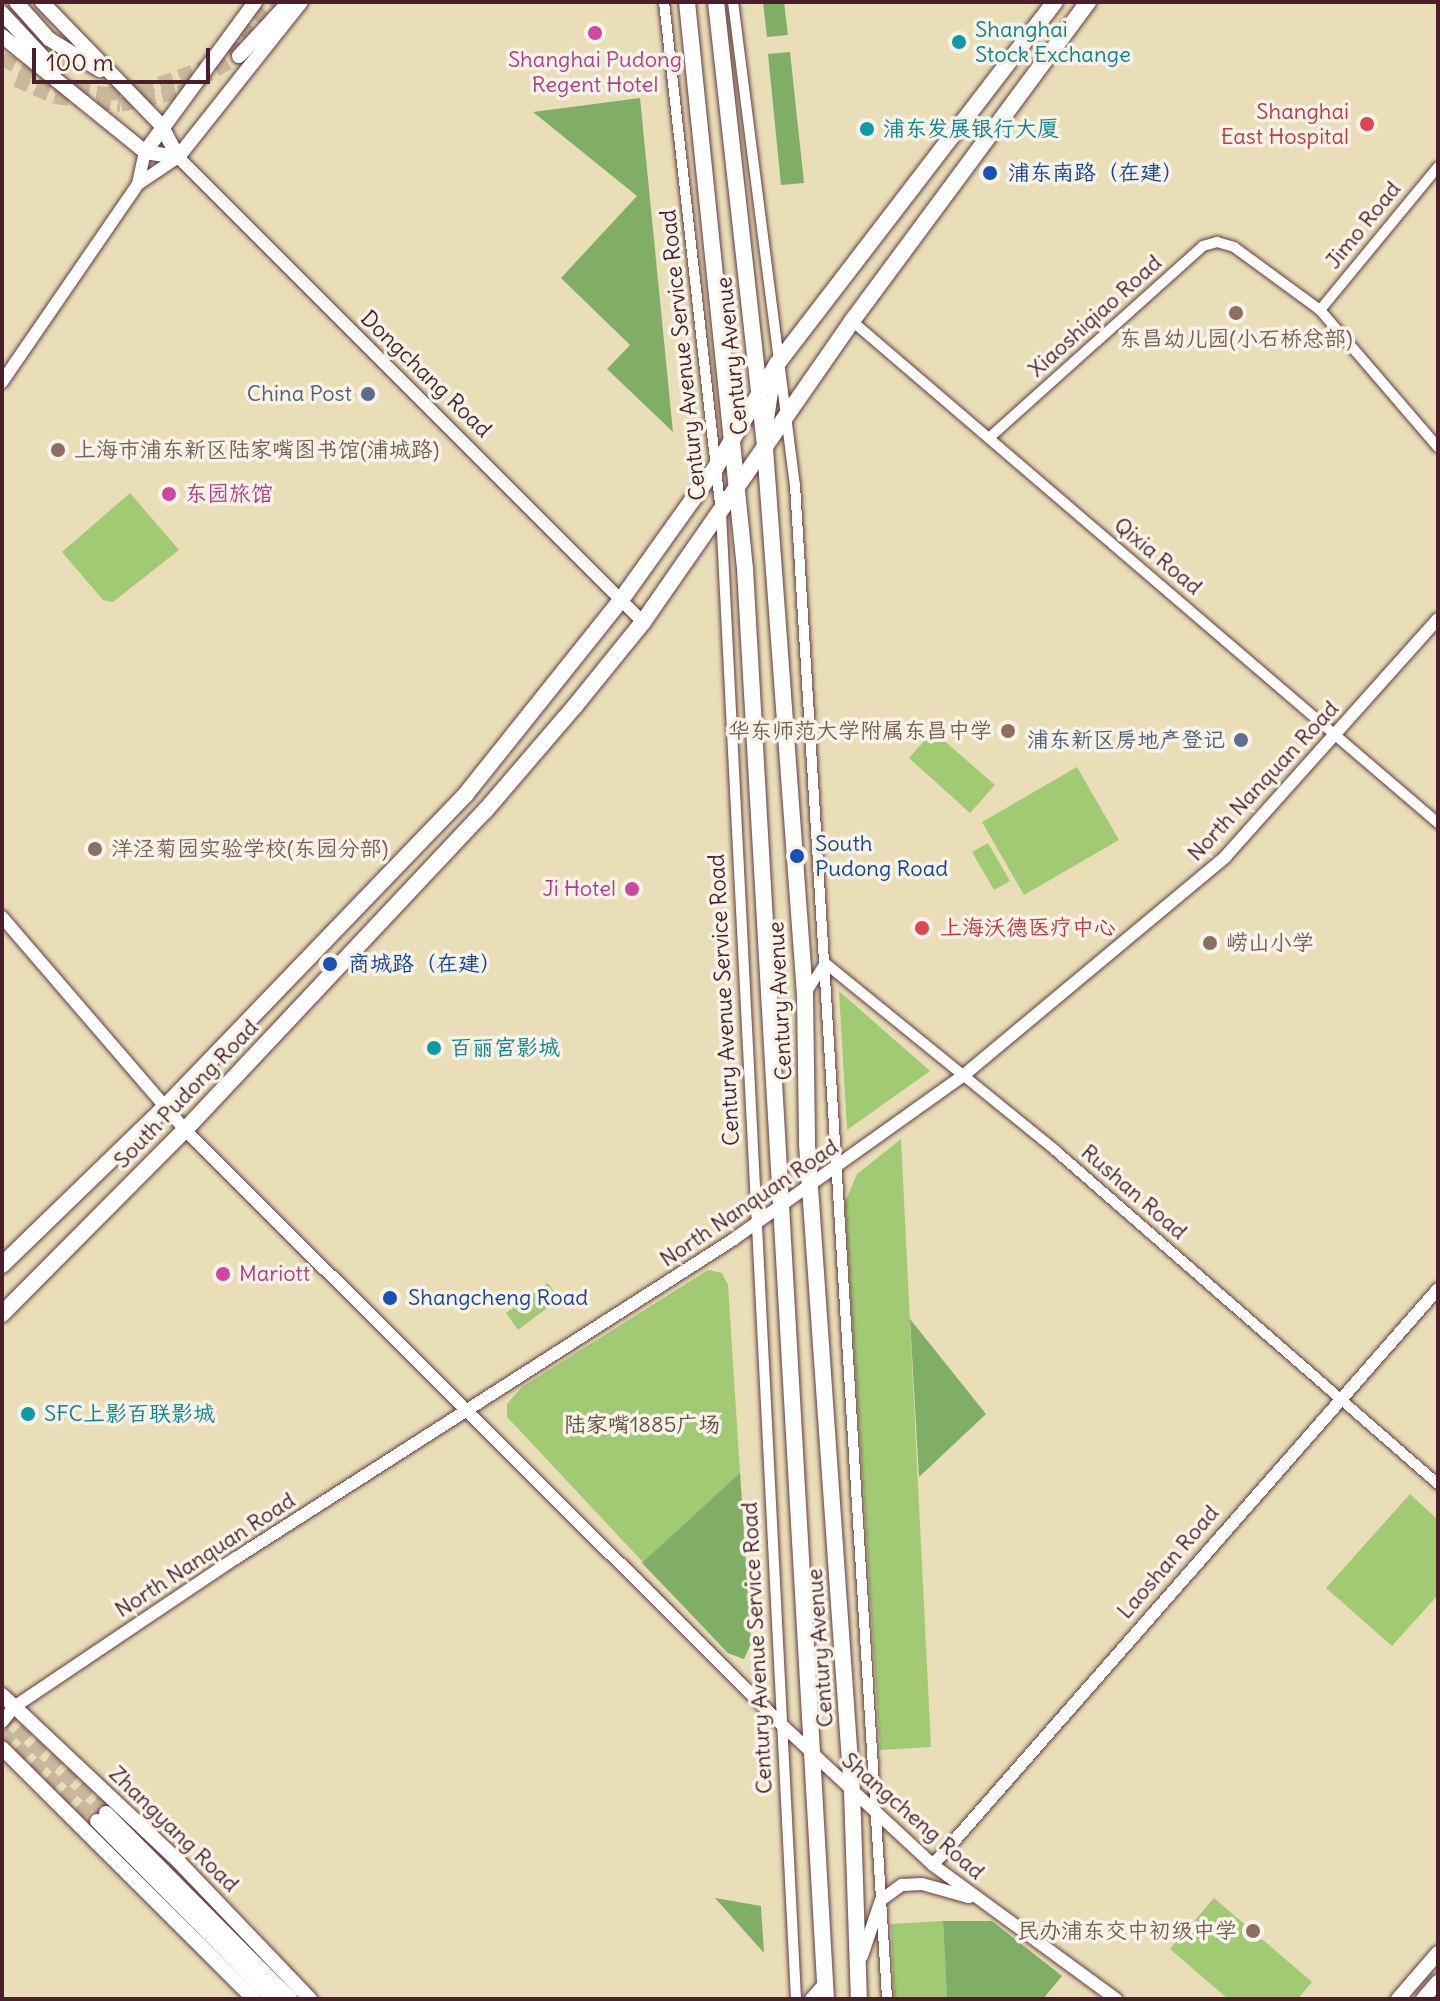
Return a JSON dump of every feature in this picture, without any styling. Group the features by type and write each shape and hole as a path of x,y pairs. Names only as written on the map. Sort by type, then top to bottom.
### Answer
{"main road":[{"path":"16,2 49,39 108,74"},
{"name":"Dongchang Road","path":"42,2 108,74 161,125 178,157"},
{"path":"145,152 161,125 255,2"},
{"path":"239,56 289,2"},
{"path":"2,36 145,152 178,157 301,2"},
{"name":"Century Avenue","path":"687,2 713,226 736,490 814,1755 825,1992"},
{"name":"Century Avenue","path":"716,2 765,448 805,995 810,1188 852,1791 861,1999"},
{"name":"South Pudong Road","path":"2,1265 165,1107 466,794 621,600 716,467 777,364 1055,2"},
{"name":"South Pudong Road","path":"2,1314 185,1130 485,811 643,622 852,321 1088,2"},
{"path":"2,13 98,112"},
{"name":"South Pudong Road","path":"2,1274 59,1210"},
{"name":"South Pudong Road","path":"2,1307 81,1234"},
{"name":"Zhangyang Road","path":"2,1695 179,1862 310,1999"},
{"path":"2,1748 254,1999"},
{"path":"273,1999 102,1817 291,1999"},
{"path":"1398,1999 1438,1953"},
{"path":"1423,1999 1438,1982"}],"street":[{"name":"Century Avenue Service Road","path":"664,2 721,513 796,1999"},
{"path":"733,2 777,364 795,485 879,1816 887,1999"},
{"path":"138,184 145,152"},
{"path":"2,382 138,184 178,157"},
{"name":"Dongchang Road","path":"178,157 643,622"},
{"name":"Jimo Road","path":"1320,310 1438,167"},
{"name":"Xiaoshiqiao Road","path":"989,438 1203,246 1217,242 1234,247 1320,310"},
{"path":"1320,310 1438,447"},
{"name":"Qixia Road","path":"852,321 1438,823"},
{"path":"765,448 777,364"},
{"name":"North Nanquan Road","path":"2,1722 14,1707 466,1407 810,1188 965,1074 1219,863 1438,619"},
{"name":"Shangcheng Road","path":"2,917 185,1130 782,1725 933,1865 1116,1999"},
{"path":"805,995 825,963"},
{"name":"Rushan Road","path":"825,963 965,1074 1342,1397 1438,1484"},
{"name":"Laoshan Road","path":"933,1865 1438,1289"},
{"path":"861,1999 862,1955 870,1920 883,1899 902,1885 922,1884 976,1899"},
{"path":"811,1999 825,1992"}],"green space":[{"path":"763,2 784,2 788,35 767,37"},
{"path":"790,52 804,183 781,185 768,54"},
{"path":"640,98 673,432 607,369 630,345 561,278 637,196 533,112"},
{"path":"130,493 179,550 113,602 103,600 62,552"},
{"path":"933,731 995,785 970,813 909,758"},
{"path":"1077,767 1119,840 1024,895 982,822"},
{"path":"988,843 1010,881 994,890 972,852"},
{"path":"839,991 930,1071 847,1130"},
{"path":"901,1139 931,1747 880,1750 845,1202 857,1174"},
{"name":"陆家嘴1885广场","path":"708,1270 722,1273 728,1285 751,1643 744,1659 728,1653 507,1417 507,1404 522,1387"},
{"path":"548,1283 559,1299 518,1330 506,1313"},
{"path":"910,1319 986,1414 919,1477"},
{"path":"740,1473 751,1643 744,1659 728,1653 642,1563"},
{"path":"1410,1494 1438,1520 1438,1595 1392,1646 1326,1588"},
{"path":"715,1898 761,1906 764,1953"},
{"path":"1214,1898 1312,1982 1298,1999 1228,1999 1170,1949"},
{"path":"943,1921 947,1999 894,1999 891,1924"},
{"path":"943,1921 992,1921 1062,1976 1043,1999 947,1999"}],"tunnel":[{"path":"2,59 55,86 106,94 140,91 211,65 275,2"},
{"path":"16,80 55,97 121,105 180,92 239,56"},
{"path":"2,1715 106,1813"},
{"path":"2,1733 97,1821"}],"place":[{"name":"Shanghai Pudong Regent Hotel","path":"595,33"},
{"name":"Shanghai Stock Exchange","path":"959,42"},
{"name":"Shanghai East Hospital","path":"1367,124"},
{"name":"浦东发展银行大厦","path":"867,129"},
{"name":"浦东南路（在建）","path":"990,173"},
{"name":"东昌幼儿园(小石桥总部)","path":"1236,313"},
{"name":"China Post","path":"368,394"},
{"name":"上海市浦东新区陆家嘴图书馆(浦城路)","path":"58,450"},
{"name":"东园旅馆","path":"169,494"},
{"name":"华东师范大学附属东昌中学","path":"1008,731"},
{"name":"浦东新区房地产登记","path":"1241,740"},
{"name":"洋泾菊园实验学校(东园分部)","path":"95,849"},
{"name":"South Pudong Road","path":"797,856"},
{"name":"Ji Hotel","path":"632,889"},
{"name":"上海沃德医疗中心","path":"922,928"},
{"name":"崂山小学","path":"1210,943"},
{"name":"商城路（在建）","path":"330,964"},
{"name":"百丽宫影城","path":"434,1048"},
{"name":"Mariott","path":"223,1274"},
{"name":"Shangcheng Road","path":"390,1298"},
{"name":"SFC上影百联影城","path":"28,1414"},
{"name":"民办浦东交中初级中学","path":"1253,1931"}]}
